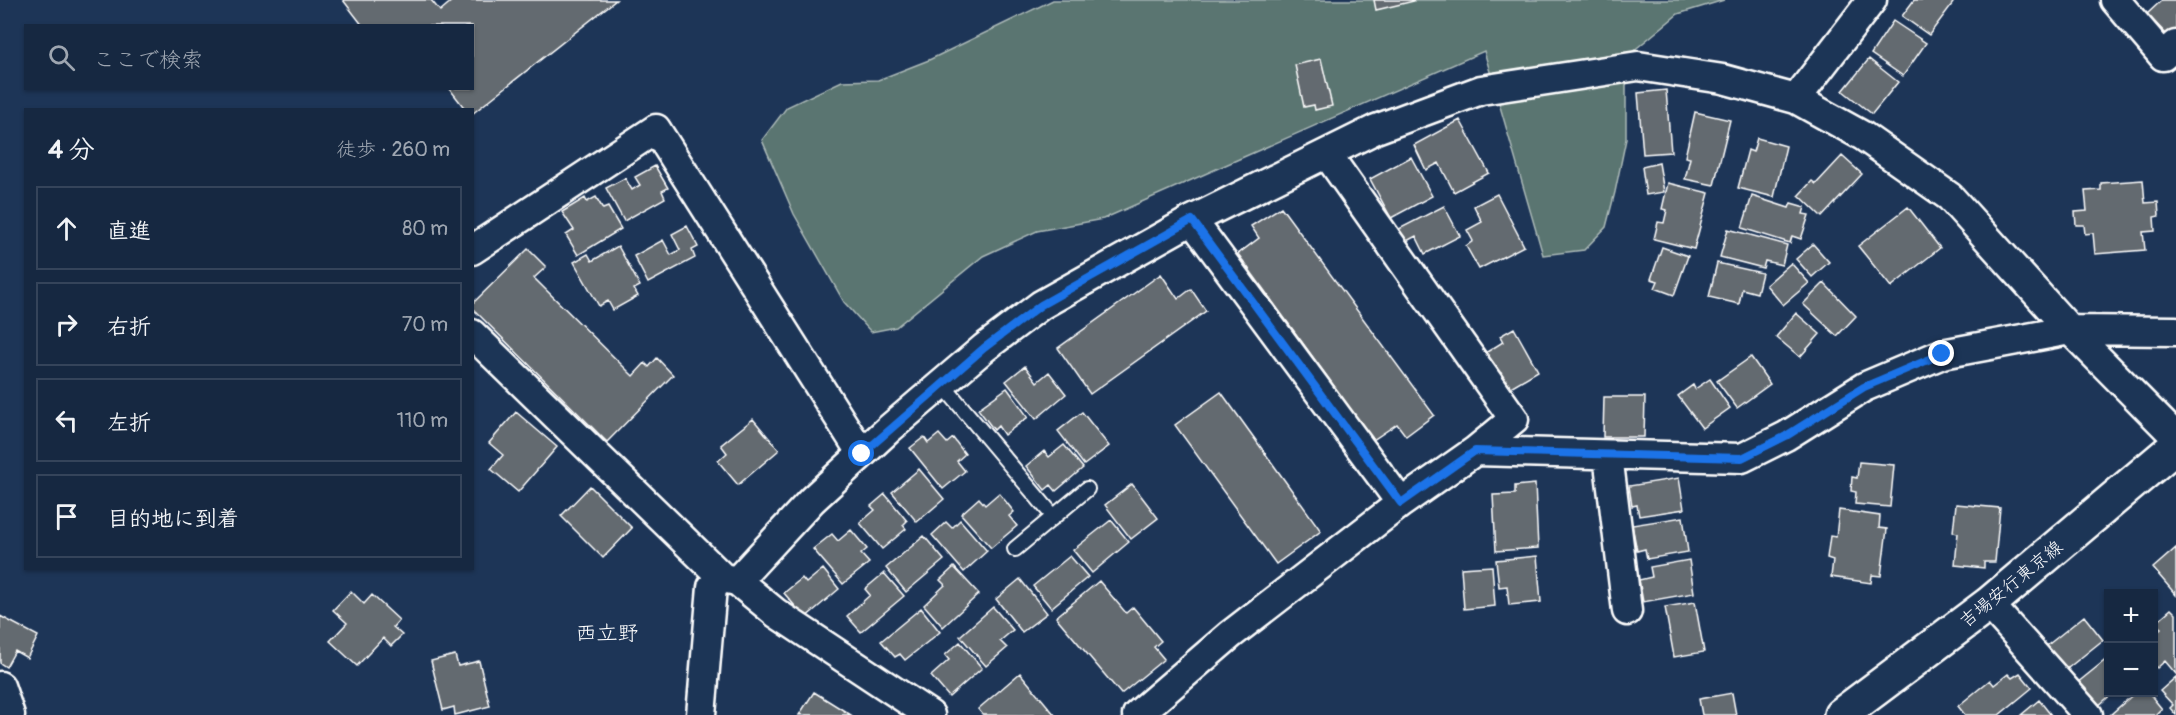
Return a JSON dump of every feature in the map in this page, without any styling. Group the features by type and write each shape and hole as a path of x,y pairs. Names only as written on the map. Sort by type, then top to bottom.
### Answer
{"main road":[{"name":"吉場安行東京線","path":"1841,715 1989,604 2176,446"}],"street":[{"path":"1796,99 1872,0"},
{"path":"2115,0 2163,56 2176,45"},
{"path":"701,715 712,587 730,579 862,454 942,384 1041,305 1192,220 1376,129 1480,90 1638,66 1723,79 1796,99 1863,136 1950,197 2070,330 2176,437"},
{"path":"474,249 656,129 862,454"},
{"path":"1137,715 1230,635 1401,503 1475,451 1514,419 1327,154"},
{"path":"1192,220 1401,503"},
{"path":"1475,451 1742,458 1786,436 1864,387 1942,354 2070,330 2176,331"},
{"path":"474,336 730,579 776,613 930,715"},
{"path":"1608,454 1626,610"},
{"path":"1989,604 2088,715"},
{"path":"0,686 10,715"}],"lane":[{"path":"942,384 1054,517"},
{"path":"1015,549 1087,489"}],"green space":[{"path":"1053,0 1724,0 1678,14 1626,57 1626,139 1615,192 1606,227 1584,250 1543,255 1484,51 1103,219 1037,231 983,256 896,327 871,332 844,302 794,214 762,140 787,107 842,81 878,80 929,60"}],"building":[{"path":"343,0 431,0 440,11 453,0 616,0 474,112 474,108 464,108 451,90 474,90 474,24 361,24"},
{"path":"1374,0 1414,0 1414,1 1376,10"},
{"path":"1914,0 1949,0 1953,3 1929,35 1902,16"},
{"path":"2162,0 2176,0 2176,30 2169,37 2147,14"},
{"path":"1893,21 1926,43 1903,76 1871,54"},
{"path":"1321,59 1332,106 1315,110 1314,105 1304,107 1295,65"},
{"path":"1869,59 1898,82 1872,114 1843,91"},
{"path":"1666,90 1671,152 1643,154 1638,93"},
{"path":"1695,112 1730,120 1714,185 1685,179 1690,158 1685,157"},
{"path":"1460,120 1489,173 1454,192 1439,163 1426,170 1414,145"},
{"path":"1757,138 1786,146 1774,197 1738,188 1748,150 1753,152"},
{"path":"1842,156 1862,174 1822,217 1799,195 1812,181 1816,184"},
{"path":"1411,157 1432,196 1391,218 1370,179"},
{"path":"1659,163 1664,192 1646,195 1642,167"},
{"path":"655,166 668,188 662,191 665,198 624,221 606,188 625,178 632,190 640,185 635,177"},
{"path":"2143,180 2145,203 2158,202 2159,216 2154,217 2155,231 2143,232 2145,250 2095,254 2093,233 2085,234 2084,225 2076,225 2075,212 2087,211 2085,191 2101,190 2101,183"},
{"path":"1668,183 1709,193 1694,249 1654,239 1658,222 1664,223 1667,210 1662,209"},
{"path":"1497,194 1524,246 1479,269 1466,246 1473,241 1467,230 1482,222 1474,206"},
{"path":"1752,196 1789,208 1791,203 1805,207 1803,214 1809,215 1801,239 1792,236 1790,243 1742,228"},
{"path":"596,197 603,209 608,207 621,229 578,255 566,235 574,230 562,212 585,198 587,202"},
{"path":"1444,206 1460,236 1425,254 1416,236 1405,242 1399,229"},
{"path":"1281,207 1434,415 1406,436 1397,424 1373,440 1238,254 1259,238 1251,226"},
{"path":"1908,207 1940,248 1891,287 1858,246"},
{"path":"687,226 698,247 692,250 695,258 648,283 634,256 663,240 671,255 680,250 672,234"},
{"path":"1728,229 1787,245 1782,265 1765,261 1763,268 1720,257"},
{"path":"1813,244 1829,262 1812,277 1796,259"},
{"path":"618,246 640,286 634,289 638,296 613,310 608,301 599,306 574,262 588,254 592,261"},
{"path":"1662,247 1688,256 1674,295 1655,288 1658,281 1651,279"},
{"path":"528,249 546,267 534,278 633,376 645,363 649,367 657,358 673,375 607,442 474,310 474,302"},
{"path":"1717,263 1762,273 1757,293 1742,289 1739,304 1709,297"},
{"path":"1791,263 1809,283 1783,305 1766,285"},
{"path":"1161,274 1178,299 1191,289 1206,311 1090,394 1058,348"},
{"path":"1824,283 1856,316 1837,336 1803,304"},
{"path":"1796,313 1820,334 1800,357 1776,337"},
{"path":"1514,328 1538,371 1509,388 1501,373 1494,376 1482,355 1503,342 1500,336"},
{"path":"1751,357 1770,384 1737,408 1717,381"},
{"path":"1025,366 1037,382 1049,372 1066,394 1036,419 1006,381"},
{"path":"1710,379 1730,408 1702,428 1678,396 1693,385 1695,389"},
{"path":"1007,388 1028,417 1004,435 998,426 994,430 978,409"},
{"path":"1221,392 1321,531 1276,564 1175,425"},
{"path":"1604,397 1645,397 1644,437 1603,437"},
{"path":"516,412 557,447 518,492 491,469 503,455 489,443"},
{"path":"1082,412 1109,446 1084,465 1058,431"},
{"path":"753,419 779,450 738,485 718,461 727,453 721,445"},
{"path":"939,434 947,443 953,438 965,454 957,461 965,471 943,489 910,448 924,437 928,443"},
{"path":"1064,445 1083,468 1056,491 1051,485 1045,490 1026,466 1044,451 1049,457"},
{"path":"1859,462 1894,465 1890,507 1855,504 1856,492 1851,491 1852,477 1857,478"},
{"path":"919,469 944,499 917,522 892,492"},
{"path":"1679,478 1684,509 1639,516 1637,505 1632,506 1629,486"},
{"path":"1132,484 1158,518 1131,539 1105,505"},
{"path":"1535,484 1538,548 1496,551 1493,495 1515,494 1515,486"},
{"path":"590,486 632,528 603,558 561,516"},
{"path":"999,493 1014,512 1009,516 1017,526 991,548 961,514 979,498 985,505"},
{"path":"885,494 907,521 903,525 906,529 882,549 860,523 875,510 871,506"},
{"path":"1956,504 2000,508 1995,562 1984,562 1984,568 1955,565 1958,533 1953,532"},
{"path":"1839,510 1880,516 1879,528 1887,529 1881,576 1872,575 1871,583 1831,577 1833,560 1827,558 1830,536 1836,537"},
{"path":"1683,517 1688,552 1647,559 1645,549 1637,551 1632,525"},
{"path":"960,520 987,551 964,572 932,535 946,522 952,528"},
{"path":"1111,520 1129,542 1092,573 1073,550"},
{"path":"851,530 867,549 861,554 869,563 843,584 813,549 832,534 838,541"},
{"path":"924,536 944,560 906,592 886,568"},
{"path":"2176,548 2176,595 2153,568"},
{"path":"1070,556 1088,577 1051,608 1033,586"},
{"path":"1537,556 1541,602 1509,605 1507,586 1499,587 1496,560"},
{"path":"1689,560 1694,593 1643,602 1639,580 1652,577 1650,567"},
{"path":"1492,566 1495,606 1464,609 1461,568"},
{"path":"954,567 979,594 943,627 924,605 945,585 940,580"},
{"path":"823,569 839,589 805,618 784,593 802,578 806,583"},
{"path":"884,573 904,596 861,632 847,616 870,595 865,589"},
{"path":"1020,579 1047,613 1022,632 996,599"},
{"path":"1099,581 1126,613 1133,607 1161,641 1154,647 1164,659 1121,694 1056,617"},
{"path":"351,591 364,604 372,595 399,620 393,627 402,635 391,646 383,638 357,666 330,641 347,623 333,610"},
{"path":"1695,602 1704,652 1674,657 1665,607"},
{"path":"993,607 1013,630 1000,641 1007,648 986,666 960,636"},
{"path":"921,608 940,632 905,660 900,654 895,657 881,641"},
{"path":"2171,609 2176,614 2176,674 2165,661 2158,667 2158,631 2161,628 2158,626 2158,620"},
{"path":"0,616 38,636 27,658 15,651 6,667 0,663"},
{"path":"2084,616 2103,640 2063,672 2044,648"},
{"path":"960,642 982,668 949,697 931,676 949,660 945,655"},
{"path":"455,655 458,666 479,661 490,706 455,715 454,707 443,710 431,661"},
{"path":"2104,661 2104,697 2108,697 2097,707 2077,683"},
{"path":"1020,673 1055,715 983,715 978,709"},
{"path":"2020,673 2032,688 1999,715 1965,715 1958,706 1990,680 1994,685 2008,674 2012,678"},
{"path":"2176,677 2176,715 2170,708 2173,705 2160,691"},
{"path":"814,692 851,715 799,715"},
{"path":"1732,693 1736,715 1702,715 1699,699"},
{"path":"2130,697 2152,697 2162,709 2156,715 2110,715"},
{"path":"2039,700 2051,715 2021,715"}],"district":[{"name":"西立野","path":"607,633"}],"route":[{"path":"862,454 984,348 1041,305 1192,220 1401,503 1475,451 1742,458 1786,436 1864,387 1942,354"}]}
